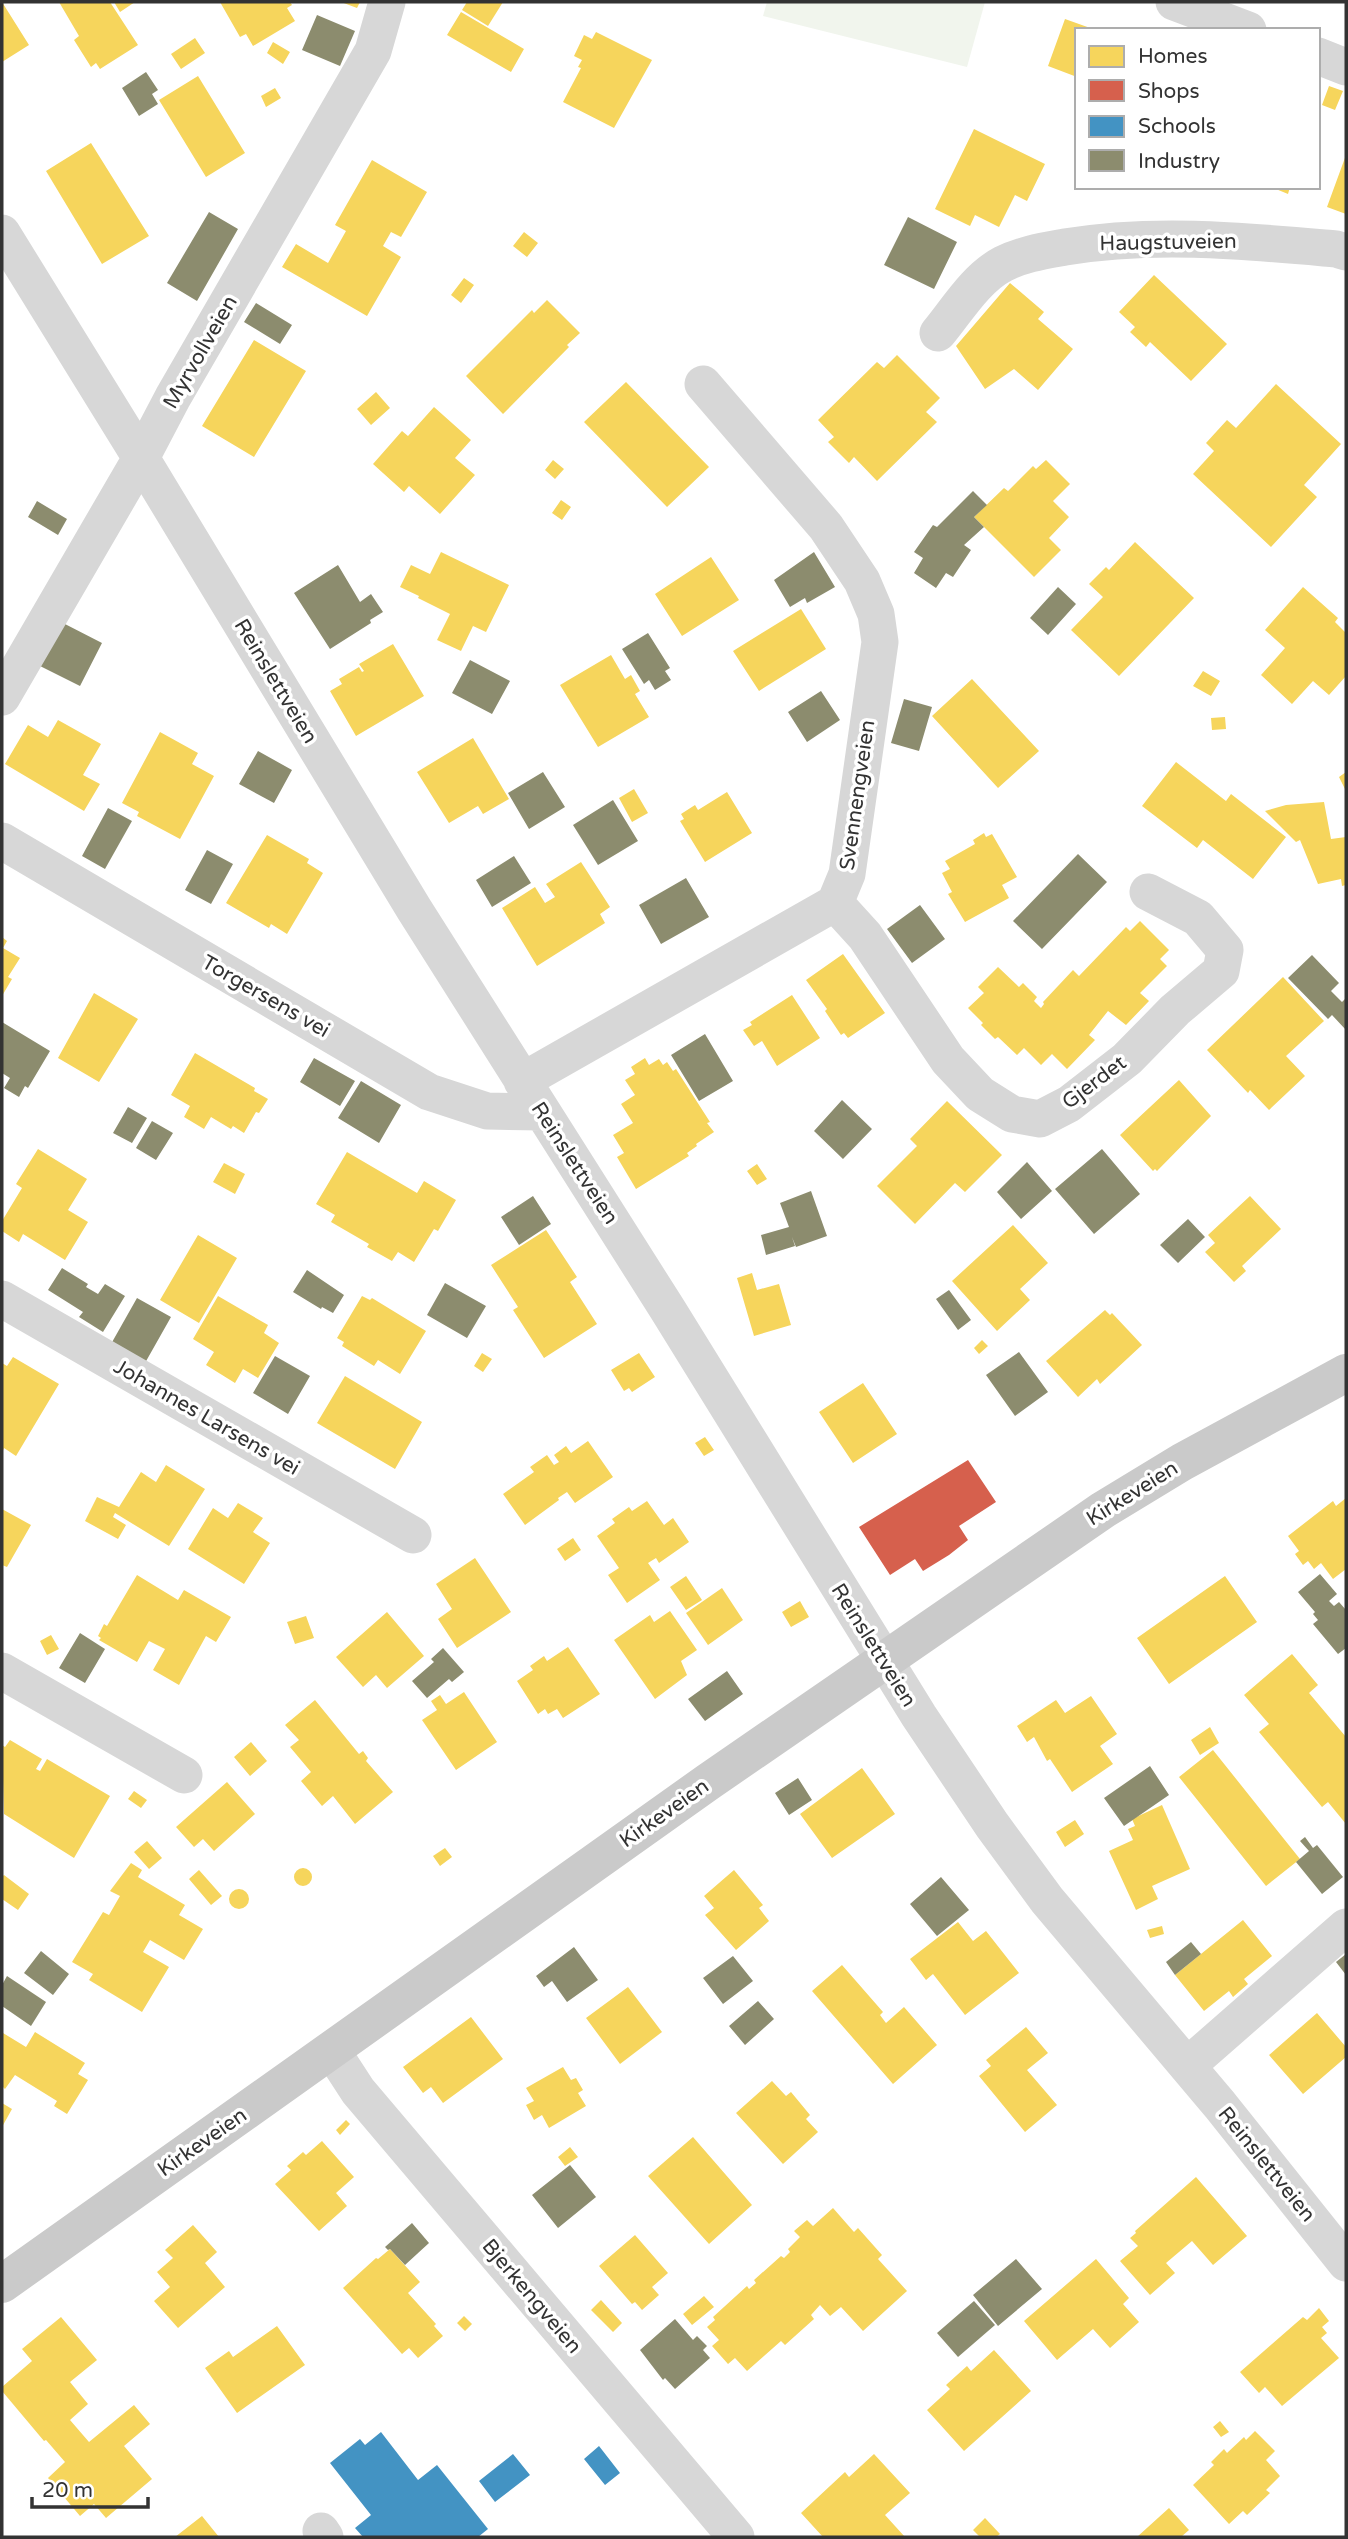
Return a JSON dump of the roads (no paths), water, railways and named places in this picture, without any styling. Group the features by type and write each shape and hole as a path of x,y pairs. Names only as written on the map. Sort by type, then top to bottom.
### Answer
{"main road":[{"name":"Kirkeveien","path":"2,2284 618,1845 1103,1510 1182,1462 1346,1373"}],"street":[{"name":"Myrvollveien","path":"2,697 373,51 387,2"},
{"path":"1174,2 1243,28"},
{"path":"1320,57 1346,67"},
{"name":"Reinslettveien","path":"2,233 414,909 668,1310 884,1661 992,1825 1047,1900 1187,2066 1346,2263"},
{"name":"Haugstuveien","path":"938,333 981,280 1001,264 1026,254 1109,240 1220,238 1346,252"},
{"name":"Svennengveien","path":"703,384 826,527 862,581 876,614 880,642 847,874 835,903"},
{"name":"Torgersens vei","path":"2,841 429,1092 487,1111 542,1112"},
{"name":"Gjerdet","path":"835,903 865,936 948,1060 980,1094 1013,1114 1040,1119 1069,1104 1127,1059 1175,1010 1221,971 1225,950 1198,918 1148,892"},
{"path":"522,1082 835,903"},
{"name":"Johannes Larsens vei","path":"2,1299 413,1535"},
{"path":"2,1671 184,1776"},
{"path":"1187,2066 1346,1927"},
{"name":"Bjerkengveien","path":"332,2051 358,2091 737,2537"}]}
